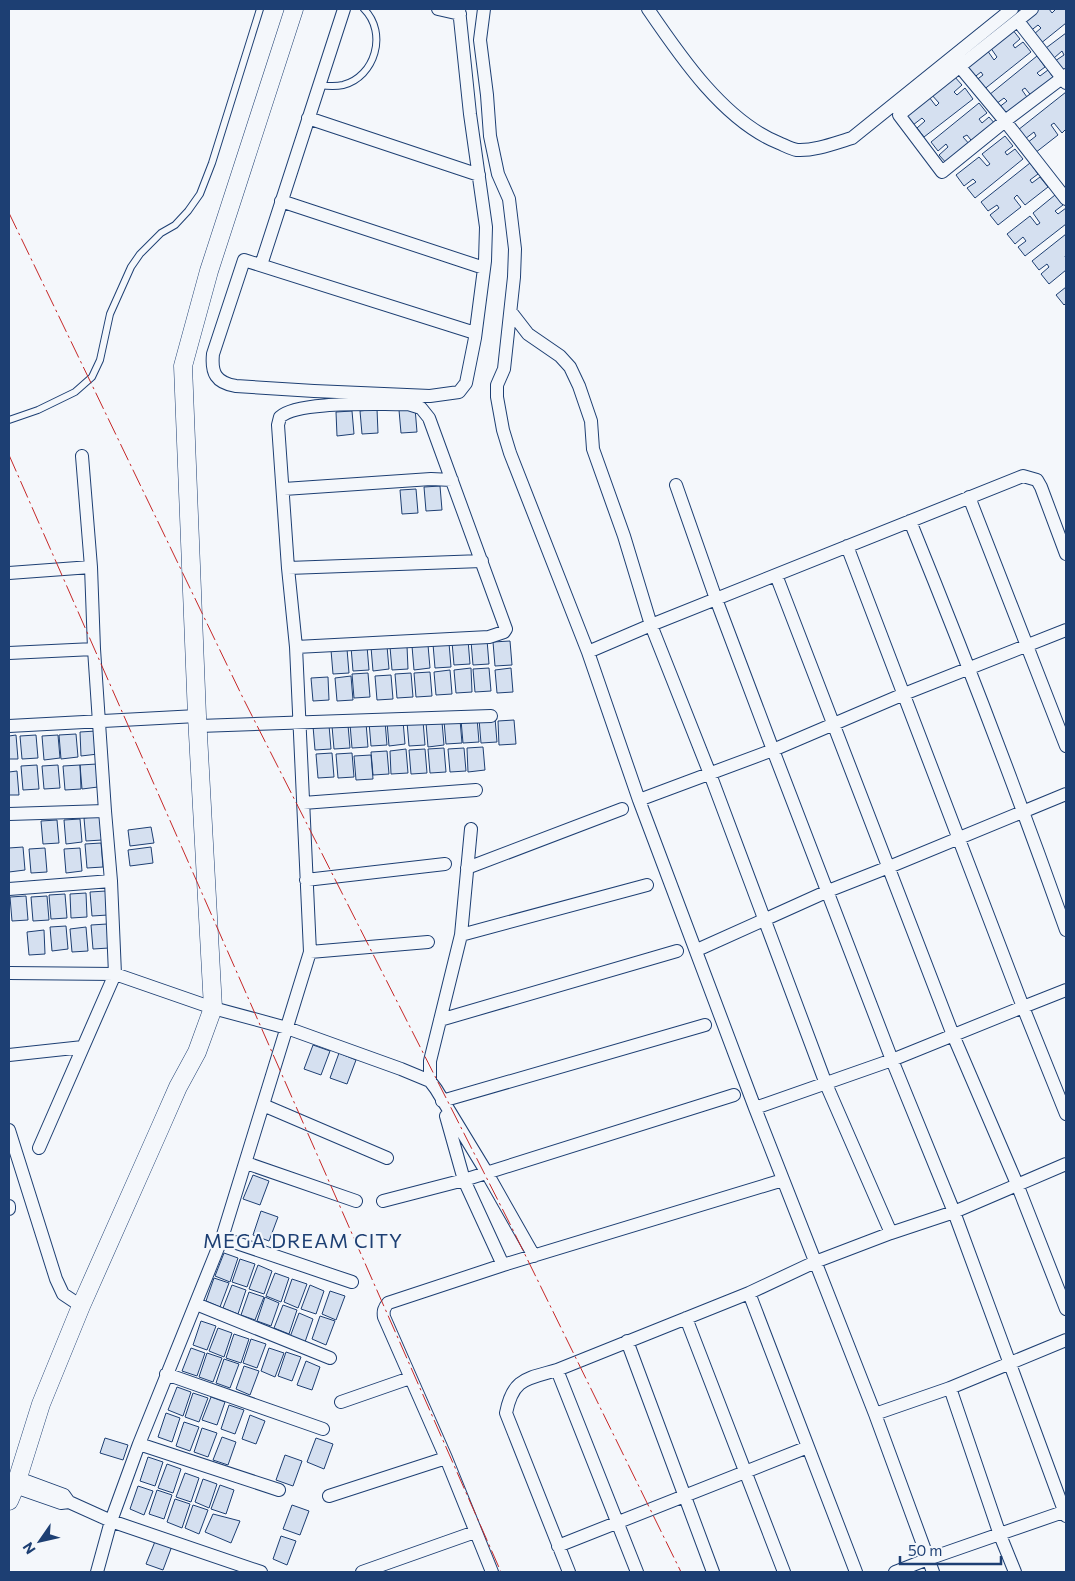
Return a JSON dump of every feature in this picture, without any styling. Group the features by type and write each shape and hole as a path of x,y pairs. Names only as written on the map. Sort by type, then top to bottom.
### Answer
{"main road":[{"path":"14,1488 41,1404 81,1306 178,1087 197,1052 213,1008 198,721 183,366 209,271 294,9"}],"street":[{"path":"262,265 344,9"},
{"path":"438,9 459,11 470,114 486,228 484,268 476,333 466,383 459,392 447,395 314,392 227,385 220,382 216,377 212,365 213,354 244,260 476,333"},
{"path":"484,9 480,40 490,136 498,174 509,199 514,239 514,277 511,312 504,369 497,384 497,404 510,453 588,652 639,800 755,1108 876,1414 933,1572"},
{"path":"648,9 674,47 727,110 766,138 796,150 826,146 852,138 1012,9"},
{"path":"1018,21 1065,78 1005,121 942,172 899,114 1032,9"},
{"path":"960,67 1066,199"},
{"path":"308,118 479,175"},
{"path":"281,201 484,268"},
{"path":"511,312 528,334 560,356 570,368 579,386 591,421 593,449 624,536 651,625 710,774 826,1084 891,1233"},
{"path":"98,1572 111,1521 139,1444 222,1238 310,952 296,647 288,568 278,424 280,417 284,413 292,409 309,406 408,404 421,408 429,418 506,624 506,629 504,632 489,637 296,647"},
{"path":"39,1148 115,974 111,881 98,721 91,567 82,456"},
{"path":"588,652 910,520 1023,476 1037,480 1041,487 1066,554"},
{"path":"284,489 431,479 452,480"},
{"path":"676,484 716,599 773,750 892,1060 954,1212 1066,1513 928,1559 895,1572"},
{"path":"969,498 1066,746"},
{"path":"910,520 970,669 1066,930"},
{"path":"847,546 1023,1007 1066,1114"},
{"path":"288,568 482,560"},
{"path":"9,573 91,567"},
{"path":"776,575 953,1035 1018,1184 1066,1308"},
{"path":"639,800 773,750 904,694 1066,630"},
{"path":"9,653 94,648"},
{"path":"9,726 98,721 299,721 490,716"},
{"path":"302,804 476,790"},
{"path":"696,950 828,891 1066,794"},
{"path":"467,868 622,809"},
{"path":"9,814 104,811"},
{"path":"471,829 461,934 430,1061 430,1081 487,1173 534,1256"},
{"path":"306,880 445,864"},
{"path":"9,889 111,881"},
{"path":"461,934 647,885"},
{"path":"310,952 428,942"},
{"path":"440,1020 677,951"},
{"path":"9,974 115,974 213,1008 287,1028 430,1081"},
{"path":"755,1108 892,1060 1066,990"},
{"path":"442,1101 705,1025"},
{"path":"9,1055 84,1047"},
{"path":"383,1201 464,1180 734,1096"},
{"path":"442,1101 464,1180 503,1265"},
{"path":"263,1105 388,1158"},
{"path":"9,1130 56,1280 63,1294 81,1306"},
{"path":"246,1162 356,1201"},
{"path":"569,1572 506,1413 508,1403 515,1388 520,1383 526,1379 557,1370 749,1293 815,1262 891,1233 954,1212 1066,1164"},
{"path":"492,1572 446,1458 384,1317 383,1311 386,1306 503,1265 783,1180"},
{"path":"222,1238 352,1282"},
{"path":"749,1293 856,1572"},
{"path":"196,1304 330,1358"},
{"path":"686,1318 784,1572"},
{"path":"876,1414 950,1388 1066,1340"},
{"path":"626,1341 713,1572"},
{"path":"557,1370 636,1572"},
{"path":"166,1374 323,1429"},
{"path":"341,1402 410,1378"},
{"path":"950,1388 1000,1535 1015,1572"},
{"path":"139,1444 279,1490"},
{"path":"558,1546 808,1447"},
{"path":"329,1496 446,1458"},
{"path":"14,1488 64,1495 70,1502 111,1521 261,1572"},
{"path":"362,1572 475,1532"}],"lane":[{"path":"9,420 38,410 75,392 92,377 100,360 110,314 131,267 147,247 162,233 175,225 200,194 212,163 260,9"},
{"path":"319,85 332,86 356,79 365,71 372,60 377,36 374,23 364,9"}],"building":[{"path":"1038,9 1049,9 1052,13 1054,9 1066,9 1066,23 1040,44 1033,35 1041,28 1038,25 1029,32 1021,22"},
{"path":"1012,29 1020,39 1013,45 1015,48 1023,42 1031,52 982,91 975,81 983,75 981,72 972,79 964,69 987,50 994,60 997,57 990,47"},
{"path":"1066,33 1066,69 1063,72 1055,61 1064,55 1062,51 1054,58 1046,48"},
{"path":"1037,56 1045,67 1037,73 1040,76 1048,70 1055,80 1033,98 1025,88 1022,90 1029,100 1006,118 998,108 1007,101 1004,98 996,104 989,95"},
{"path":"954,76 962,85 954,92 957,95 965,88 973,99 924,137 917,128 925,121 922,118 913,125 905,115 929,97 936,106 939,103 931,94"},
{"path":"1066,92 1066,129 1062,133 1054,123 1051,125 1058,135 1035,153 1027,143 1036,136 1034,132 1025,139 1018,130"},
{"path":"979,103 987,113 979,119 982,123 989,117 997,126 974,144 967,135 963,137 971,146 948,165 939,155 948,147 946,144 938,151 931,142"},
{"path":"1005,136 1013,146 1005,152 1007,155 1015,149 1023,159 975,198 967,188 976,182 973,179 964,186 956,175 979,157 987,166 990,164 982,154"},
{"path":"1030,163 1038,174 1030,180 1032,183 1040,177 1048,187 1025,205 1017,195 1014,198 1021,207 998,225 990,215 999,208 997,205 988,211 981,202"},
{"path":"1055,195 1063,205 1055,211 1058,214 1066,208 1066,224 1025,256 1018,247 1026,241 1023,237 1015,244 1007,234 1030,216 1037,225 1040,223 1033,213"},
{"path":"1066,234 1066,270 1049,284 1041,274 1049,267 1047,264 1039,270 1032,261"},
{"path":"1066,287 1066,303 1064,305 1056,295"},
{"path":"415,408 417,432 401,433 399,410"},
{"path":"377,409 378,433 362,434 360,411"},
{"path":"352,411 354,434 337,436 336,412"},
{"path":"440,486 442,510 426,511 424,487"},
{"path":"416,489 418,513 402,514 400,490"},
{"path":"468,640 470,664 454,665 452,642"},
{"path":"487,640 489,664 473,665 471,641"},
{"path":"510,641 512,665 495,666 493,642"},
{"path":"449,643 451,667 435,668 433,644"},
{"path":"428,645 430,668 414,670 412,646"},
{"path":"367,646 369,670 353,671 351,647"},
{"path":"387,646 389,669 373,671 371,647"},
{"path":"407,646 408,669 392,670 390,647"},
{"path":"347,649 349,673 333,674 331,650"},
{"path":"471,668 472,692 456,693 454,670"},
{"path":"489,668 491,691 475,692 473,669"},
{"path":"511,668 513,692 497,693 495,670"},
{"path":"450,670 452,694 436,695 434,672"},
{"path":"430,672 432,696 416,697 414,673"},
{"path":"368,673 370,697 354,698 352,674"},
{"path":"411,673 413,697 397,698 395,674"},
{"path":"391,675 393,699 377,700 375,676"},
{"path":"351,676 353,700 337,701 335,678"},
{"path":"328,677 329,700 313,701 311,678"},
{"path":"477,718 479,742 463,743 461,720"},
{"path":"495,718 497,742 481,743 479,719"},
{"path":"460,720 462,743 446,744 444,721"},
{"path":"514,720 516,744 499,745 498,721"},
{"path":"385,721 387,745 371,746 369,722"},
{"path":"403,721 405,744 389,746 387,722"},
{"path":"423,721 425,745 409,746 407,722"},
{"path":"442,722 444,745 428,747 426,723"},
{"path":"366,723 368,747 352,748 350,724"},
{"path":"329,725 331,749 315,750 313,726"},
{"path":"348,725 350,748 334,749 332,726"},
{"path":"96,731 98,754 81,756 80,732"},
{"path":"76,734 78,757 61,759 59,735"},
{"path":"16,735 18,759 9,759 9,736"},
{"path":"36,735 38,758 22,759 20,736"},
{"path":"58,735 60,758 44,760 42,736"},
{"path":"483,747 485,770 468,772 467,748"},
{"path":"444,748 446,772 430,773 428,749"},
{"path":"464,748 466,771 450,772 448,749"},
{"path":"406,749 408,773 391,774 390,751"},
{"path":"425,749 427,773 411,774 409,750"},
{"path":"387,751 389,774 373,775 371,752"},
{"path":"332,753 334,777 318,778 316,754"},
{"path":"352,753 354,777 338,778 336,754"},
{"path":"371,755 373,779 356,780 354,756"},
{"path":"97,764 98,787 82,789 80,765"},
{"path":"37,765 39,789 23,790 21,766"},
{"path":"58,765 60,788 44,789 42,766"},
{"path":"80,765 81,789 65,790 63,766"},
{"path":"17,771 19,795 9,795 9,772"},
{"path":"100,816 102,840 86,841 84,818"},
{"path":"80,819 82,842 66,844 64,820"},
{"path":"57,820 59,843 43,844 41,821"},
{"path":"151,827 154,843 130,846 128,830"},
{"path":"101,843 103,867 87,868 85,844"},
{"path":"23,847 25,870 9,872 9,848"},
{"path":"151,847 153,863 130,866 128,850"},
{"path":"45,848 47,872 31,873 29,849"},
{"path":"80,848 82,871 66,873 64,849"},
{"path":"106,891 108,915 92,916 90,892"},
{"path":"86,893 87,917 71,918 70,894"},
{"path":"65,894 67,918 51,919 49,895"},
{"path":"26,896 28,920 12,921 10,897"},
{"path":"47,896 49,920 33,921 31,897"},
{"path":"107,924 109,948 93,949 91,925"},
{"path":"66,926 68,949 52,951 50,927"},
{"path":"86,927 88,951 72,952 70,929"},
{"path":"44,930 45,954 29,955 27,932"},
{"path":"313,1045 330,1051 321,1075 304,1069"},
{"path":"339,1053 356,1060 347,1084 330,1078"},
{"path":"253,1175 269,1181 260,1205 243,1199"},
{"path":"261,1211 278,1217 269,1241 253,1235"},
{"path":"224,1253 238,1258 230,1282 215,1276"},
{"path":"240,1259 255,1264 247,1287 232,1282"},
{"path":"258,1265 272,1271 264,1294 249,1289"},
{"path":"275,1273 289,1278 281,1302 266,1296"},
{"path":"214,1278 229,1283 220,1307 206,1301"},
{"path":"292,1279 307,1284 298,1308 284,1302"},
{"path":"232,1285 246,1290 238,1314 223,1308"},
{"path":"310,1285 324,1291 316,1314 301,1309"},
{"path":"330,1291 345,1296 336,1320 322,1314"},
{"path":"249,1292 264,1297 255,1320 241,1315"},
{"path":"265,1297 279,1303 271,1326 257,1321"},
{"path":"283,1305 297,1310 289,1334 274,1328"},
{"path":"299,1313 313,1319 305,1342 290,1337"},
{"path":"320,1316 335,1321 326,1345 312,1339"},
{"path":"201,1321 216,1326 207,1350 193,1345"},
{"path":"218,1328 232,1333 224,1357 209,1351"},
{"path":"234,1334 249,1339 241,1363 226,1358"},
{"path":"251,1339 266,1344 257,1368 243,1363"},
{"path":"191,1348 205,1353 197,1376 182,1371"},
{"path":"269,1348 284,1353 275,1377 261,1371"},
{"path":"286,1352 301,1357 292,1381 278,1376"},
{"path":"207,1353 222,1358 213,1382 199,1377"},
{"path":"224,1359 239,1364 230,1388 216,1383"},
{"path":"306,1361 320,1367 312,1390 297,1385"},
{"path":"244,1366 259,1371 250,1395 236,1389"},
{"path":"177,1387 191,1392 183,1416 168,1410"},
{"path":"193,1393 208,1398 199,1422 185,1417"},
{"path":"211,1397 225,1402 217,1425 202,1420"},
{"path":"229,1405 244,1410 235,1434 221,1429"},
{"path":"166,1413 180,1418 172,1442 158,1437"},
{"path":"250,1415 265,1421 256,1444 242,1439"},
{"path":"184,1422 199,1427 190,1451 176,1446"},
{"path":"202,1428 217,1433 208,1457 194,1452"},
{"path":"222,1437 236,1442 228,1465 213,1460"},
{"path":"105,1438 128,1445 123,1460 100,1453"},
{"path":"316,1438 333,1444 324,1469 307,1462"},
{"path":"285,1455 302,1461 293,1486 276,1480"},
{"path":"148,1457 163,1462 155,1486 140,1481"},
{"path":"167,1464 181,1469 173,1493 158,1488"},
{"path":"185,1473 199,1478 191,1502 176,1497"},
{"path":"203,1479 217,1484 209,1508 195,1502"},
{"path":"220,1485 234,1490 226,1514 211,1509"},
{"path":"138,1486 153,1491 144,1515 130,1509"},
{"path":"157,1490 172,1495 164,1519 149,1514"},
{"path":"175,1499 190,1504 182,1528 167,1522"},
{"path":"193,1505 208,1510 199,1534 185,1528"},
{"path":"292,1505 309,1511 300,1535 283,1529"},
{"path":"213,1514 240,1521 231,1543 205,1532"},
{"path":"281,1536 296,1541 287,1565 273,1559"},
{"path":"156,1539 172,1546 163,1570 146,1564"}],"power":[{"path":"9,213 243,698 510,1224 681,1572"},
{"path":"9,455 501,1572"}],"district":[{"name":"MEGA DREAM CITY","path":"303,1240"}]}
